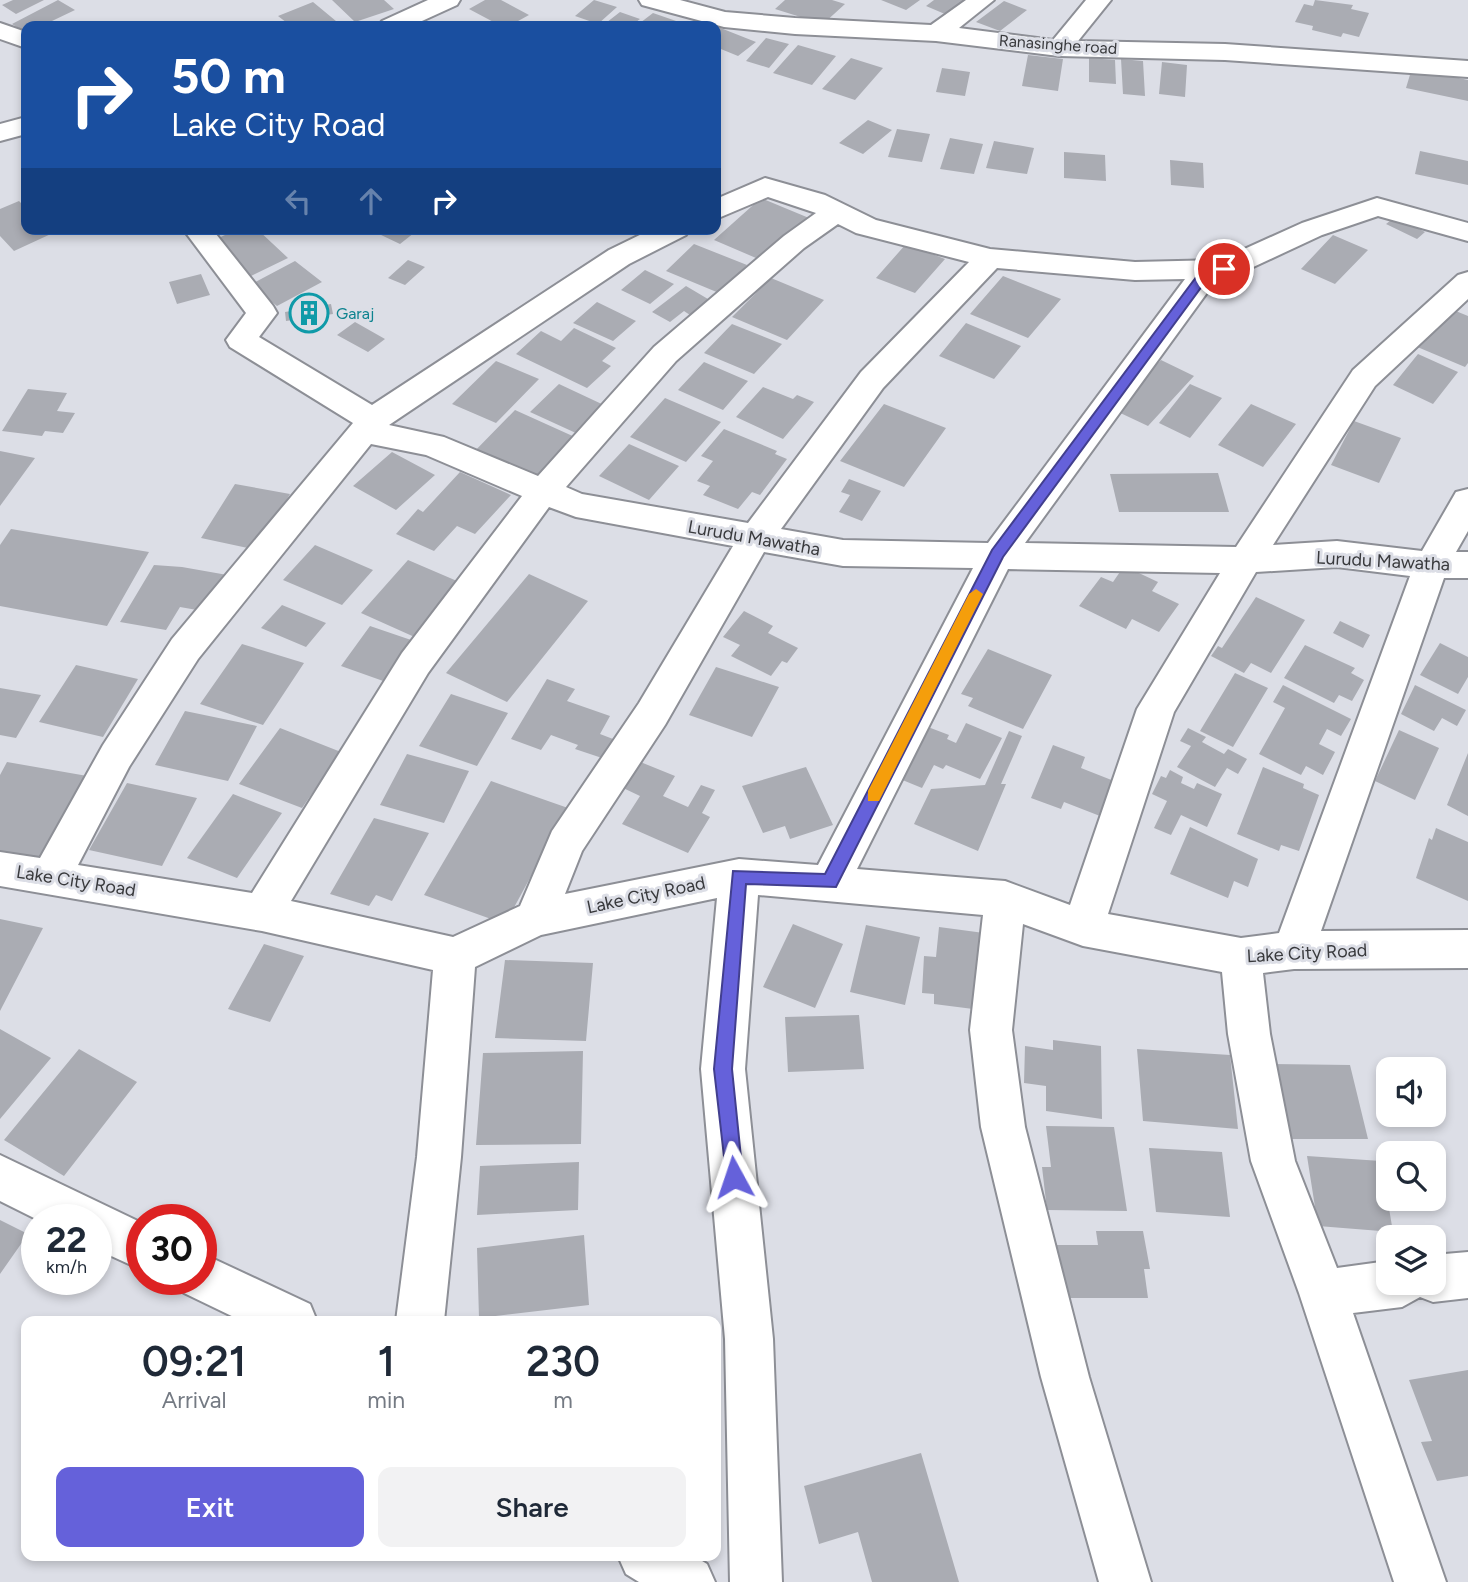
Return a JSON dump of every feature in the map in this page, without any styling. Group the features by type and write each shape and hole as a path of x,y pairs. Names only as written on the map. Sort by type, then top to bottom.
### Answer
{"street":[{"path":"402,21 448,0"},
{"name":"Ranasinghe road","path":"651,0 687,18 936,33 1059,48 1225,52 1468,69"},
{"path":"724,19 750,0"},
{"path":"936,33 982,0"},
{"path":"1059,48 1094,9 1098,0"},
{"path":"0,31 21,38"},
{"path":"0,133 21,127"},
{"path":"721,208 765,187 815,201 866,227 990,258 1135,271 1224,269 1312,229 1377,207 1468,232"},
{"path":"262,913 415,663 542,493 665,354 794,242 836,212"},
{"name":"Lurudu Mawatha","path":"202,235 262,313 241,340 368,425 433,445 576,505 754,540 844,553 1246,560 1338,554 1431,565 1468,565"},
{"path":"51,877 116,756 185,649 368,425 619,257 664,235"},
{"path":"534,918 566,843 652,714 706,617 754,540 872,380 990,258"},
{"path":"830,882 998,554 1207,271"},
{"path":"1083,928 1156,709 1246,560 1364,378 1468,282"},
{"path":"1294,950 1431,565 1468,501"},
{"name":"Lake City Road","path":"0,869 262,913 455,956 534,918 739,876 1005,899 1083,928 1241,957 1294,950 1468,949"},
{"path":"739,876 723,1069 749,1339 756,1582"},
{"path":"1005,899 991,1030 1003,1127 1065,1377 1125,1582"},
{"path":"421,1316 439,1157 455,956"},
{"path":"1241,957 1249,1034 1273,1161 1323,1293 1420,1582"},
{"path":"0,1177 55,1204"},
{"path":"1446,1278 1468,1275"},
{"path":"217,1284 283,1316"},
{"path":"1323,1293 1376,1286"},
{"path":"653,1561 689,1582"}],"building":[{"path":"13,0 44,0 16,14 2,5"},
{"path":"58,0 75,10 52,21 21,21 21,30 12,24"},
{"path":"332,0 384,0 394,9 358,21 354,21"},
{"path":"485,0 501,0 529,15 518,21 492,21 469,9"},
{"path":"594,0 617,7 601,21 589,21 575,16"},
{"path":"785,0 832,0 845,4 823,24 775,9"},
{"path":"881,0 920,0 906,10"},
{"path":"934,0 975,0 952,17 926,6"},
{"path":"1315,0 1353,5 1351,9 1369,13 1359,37 1343,33 1341,37 1312,30 1313,26 1295,22 1304,4 1313,6"},
{"path":"1004,1 1027,10 1000,31 976,22"},
{"path":"313,2 336,21 284,21 278,16"},
{"path":"620,12 640,19 637,21 608,21"},
{"path":"653,13 676,21 643,21"},
{"path":"721,28 756,42 738,56 721,49"},
{"path":"766,38 789,44 769,68 746,61"},
{"path":"798,45 836,56 812,85 773,73"},
{"path":"1028,55 1063,59 1058,91 1022,86"},
{"path":"851,58 883,68 855,100 822,89"},
{"path":"1089,58 1115,60 1116,84 1089,82"},
{"path":"1121,59 1143,61 1145,96 1123,94"},
{"path":"1162,62 1187,65 1185,97 1159,94"},
{"path":"942,68 970,72 965,96 936,92"},
{"path":"1412,68 1468,80 1468,101 1406,88"},
{"path":"868,120 892,130 863,154 839,143"},
{"path":"897,129 930,134 922,162 888,157"},
{"path":"950,138 983,144 974,174 940,169"},
{"path":"994,141 1034,148 1027,174 986,168"},
{"path":"1420,151 1468,161 1468,185 1415,174"},
{"path":"1064,152 1105,155 1106,181 1064,178"},
{"path":"1170,160 1203,163 1204,188 1171,185"},
{"path":"761,198 809,218 763,261 714,240"},
{"path":"19,201 21,235 49,235 14,251 0,236 0,209"},
{"path":"1395,217 1425,232 1417,239 1386,224"},
{"path":"225,235 263,235 288,258 249,277 212,241"},
{"path":"381,235 411,235 400,244"},
{"path":"1333,235 1368,250 1335,284 1301,269"},
{"path":"694,244 747,265 719,293 666,271"},
{"path":"906,244 945,259 915,293 876,278"},
{"path":"408,260 425,267 405,285 388,278"},
{"path":"295,261 322,282 277,306 250,285"},
{"path":"645,270 674,284 650,304 621,290"},
{"path":"201,274 210,295 177,304 169,282"},
{"path":"1003,276 1061,299 1028,338 970,314"},
{"path":"771,278 824,300 787,340 732,317"},
{"path":"686,286 713,302 693,317 684,311 670,322 652,312"},
{"path":"597,302 636,321 613,341 573,323"},
{"name":"Garaj","path":"331,304 333,314 286,321 285,312"},
{"path":"1446,307 1468,316 1468,363 1465,367 1415,346"},
{"path":"355,322 385,339 368,352 337,335"},
{"path":"966,323 1021,346 994,379 939,356"},
{"path":"732,324 782,344 754,374 704,353"},
{"path":"574,328 616,348 602,361 611,366 587,388 516,354 541,331 561,341"},
{"path":"1418,354 1458,372 1433,404 1393,385"},
{"path":"1161,360 1194,376 1148,426 1114,410"},
{"path":"496,361 539,379 496,423 452,404"},
{"path":"704,362 748,381 723,410 678,390"},
{"path":"559,384 606,406 578,434 530,412"},
{"path":"1190,384 1222,398 1190,438 1159,423"},
{"path":"763,387 793,399 797,395 814,402 783,439 736,417"},
{"path":"28,389 67,393 57,411 75,413 63,433 45,431 42,436 2,431"},
{"path":"665,398 721,422 686,462 630,437"},
{"path":"884,404 946,428 904,487 840,461"},
{"path":"1251,404 1296,424 1263,467 1218,445"},
{"path":"515,410 577,438 530,487 468,458"},
{"path":"1354,421 1401,438 1379,483 1331,465"},
{"path":"724,429 777,451 775,454 787,459 760,495 752,492 738,509 703,495 710,486 697,481 713,461 701,456"},
{"path":"629,444 679,466 649,500 599,476"},
{"path":"0,451 35,458 0,506"},
{"path":"392,452 435,475 396,510 353,486"},
{"path":"460,472 511,495 475,534 457,526 434,551 396,534 418,509 423,512"},
{"path":"1218,473 1229,512 1119,512 1110,474"},
{"path":"849,479 881,491 862,521 839,512 850,495 841,492"},
{"path":"235,484 290,494 257,550 201,538"},
{"path":"11,529 149,552 107,626 0,606 0,545"},
{"path":"315,545 373,570 342,605 283,580"},
{"path":"408,560 464,584 419,639 361,613"},
{"path":"154,565 233,576 214,613 180,607 166,630 120,622"},
{"path":"1124,566 1158,582 1152,591 1179,604 1159,632 1132,619 1126,629 1079,606 1101,577 1113,582"},
{"path":"529,574 588,601 507,702 446,673"},
{"path":"1256,597 1305,620 1271,673 1251,663 1244,673 1211,656 1218,646 1222,648"},
{"path":"282,605 326,623 306,647 261,628"},
{"path":"744,611 773,626 768,633 798,648 787,663 782,661 771,676 731,656 740,645 723,637"},
{"path":"1340,621 1370,635 1363,648 1333,633"},
{"path":"370,626 414,641 386,682 341,666"},
{"path":"1440,643 1468,657 1468,677 1458,694 1420,675"},
{"path":"242,644 304,663 263,725 200,704"},
{"path":"1305,645 1355,668 1351,673 1364,680 1352,701 1339,695 1334,703 1284,678"},
{"path":"988,649 1052,675 1023,729 968,706 973,698 961,694"},
{"path":"76,665 138,679 103,737 39,722"},
{"path":"716,667 779,687 752,737 689,715"},
{"path":"1235,673 1268,688 1233,747 1200,731"},
{"path":"547,679 575,689 567,701 610,716 600,734 613,739 602,758 575,749 578,745 551,735 541,750 511,739"},
{"path":"1283,685 1351,719 1341,736 1327,729 1319,744 1335,752 1323,775 1306,766 1301,775 1259,754 1285,708 1273,702"},
{"path":"1415,685 1466,710 1457,726 1442,718 1434,731 1401,714"},
{"path":"0,688 41,695 16,738 0,735"},
{"path":"451,694 508,713 477,766 419,746"},
{"path":"185,711 257,726 228,781 155,765"},
{"path":"966,723 1002,738 980,779 946,765 943,769 934,765 922,788 900,779 928,727 949,735 947,739 956,743"},
{"path":"280,728 341,752 302,808 239,784"},
{"path":"1188,728 1206,737 1202,742 1224,754 1228,749 1247,759 1238,774 1227,768 1215,787 1177,767 1191,746 1180,741"},
{"path":"1399,730 1439,748 1415,800 1375,781"},
{"path":"1009,731 1022,736 1001,784 1006,784 978,851 914,824 931,789 985,785"},
{"path":"1053,745 1085,757 1081,768 1114,781 1100,816 1064,802 1061,809 1031,798"},
{"path":"1468,753 1468,816 1447,805"},
{"path":"407,754 469,771 444,823 380,805"},
{"path":"638,761 675,776 663,796 688,807 701,785 715,790 702,813 710,817 688,853 622,824 640,796 621,787"},
{"path":"7,762 93,777 50,861 0,852 0,775"},
{"path":"806,767 833,825 790,839 785,826 763,833 742,786"},
{"path":"1263,767 1304,784 1303,788 1319,795 1299,851 1281,845 1279,851 1237,834"},
{"path":"1170,770 1183,777 1181,783 1194,789 1197,783 1222,794 1207,827 1181,815 1171,835 1154,828 1167,801 1152,794 1161,776 1166,778"},
{"path":"491,781 568,808 505,924 424,895"},
{"path":"127,783 197,798 162,866 89,850"},
{"path":"233,794 282,813 237,878 187,858"},
{"path":"374,818 429,833 392,901 376,895 369,906 330,894"},
{"path":"1190,827 1258,859 1248,887 1234,881 1228,898 1170,874"},
{"path":"1436,828 1468,842 1468,901 1416,878 1429,838 1432,840"},
{"path":"0,919 43,928 0,1011"},
{"path":"793,924 843,944 815,1008 763,987"},
{"path":"866,925 920,937 905,1005 850,992"},
{"path":"939,927 984,933 981,1010 934,1004 934,994 922,993 924,956 936,957"},
{"path":"264,944 304,956 270,1022 228,1009"},
{"path":"505,960 593,963 586,1041 495,1038"},
{"path":"859,1015 864,1069 788,1072 785,1017"},
{"path":"0,1029 51,1058 0,1119"},
{"path":"1053,1040 1101,1046 1102,1119 1046,1111 1046,1086 1024,1083 1025,1046 1053,1050"},
{"path":"79,1049 137,1082 64,1176 4,1140"},
{"path":"1137,1049 1230,1055 1238,1129 1143,1121"},
{"path":"583,1051 581,1144 476,1145 483,1053"},
{"path":"1272,1064 1350,1065 1368,1139 1288,1139"},
{"path":"1046,1126 1114,1127 1127,1211 1047,1210 1042,1167 1051,1167"},
{"path":"1149,1148 1222,1152 1230,1217 1156,1212"},
{"path":"1307,1156 1376,1161 1376,1211 1389,1211 1392,1225 1376,1225 1376,1231 1318,1226"},
{"path":"579,1162 578,1210 477,1215 480,1166"},
{"path":"0,1220 21,1230 21,1244 0,1274"},
{"path":"1096,1231 1143,1231 1150,1269 1144,1269 1148,1298 1061,1298 1055,1245 1098,1245"},
{"path":"584,1235 589,1305 479,1316 477,1248"},
{"path":"1468,1370 1468,1476 1437,1481 1421,1442 1432,1441 1409,1380"},
{"path":"921,1453 959,1582 872,1582 858,1532 819,1544 804,1486"}],"slow traffic":[{"path":"873,796 976,594"}],"place":[{"name":"Garaj","path":"309,313"}],"route":[{"path":"734,1177 723,1069 739,876 830,882 998,554 1207,271 1224,269"}]}
